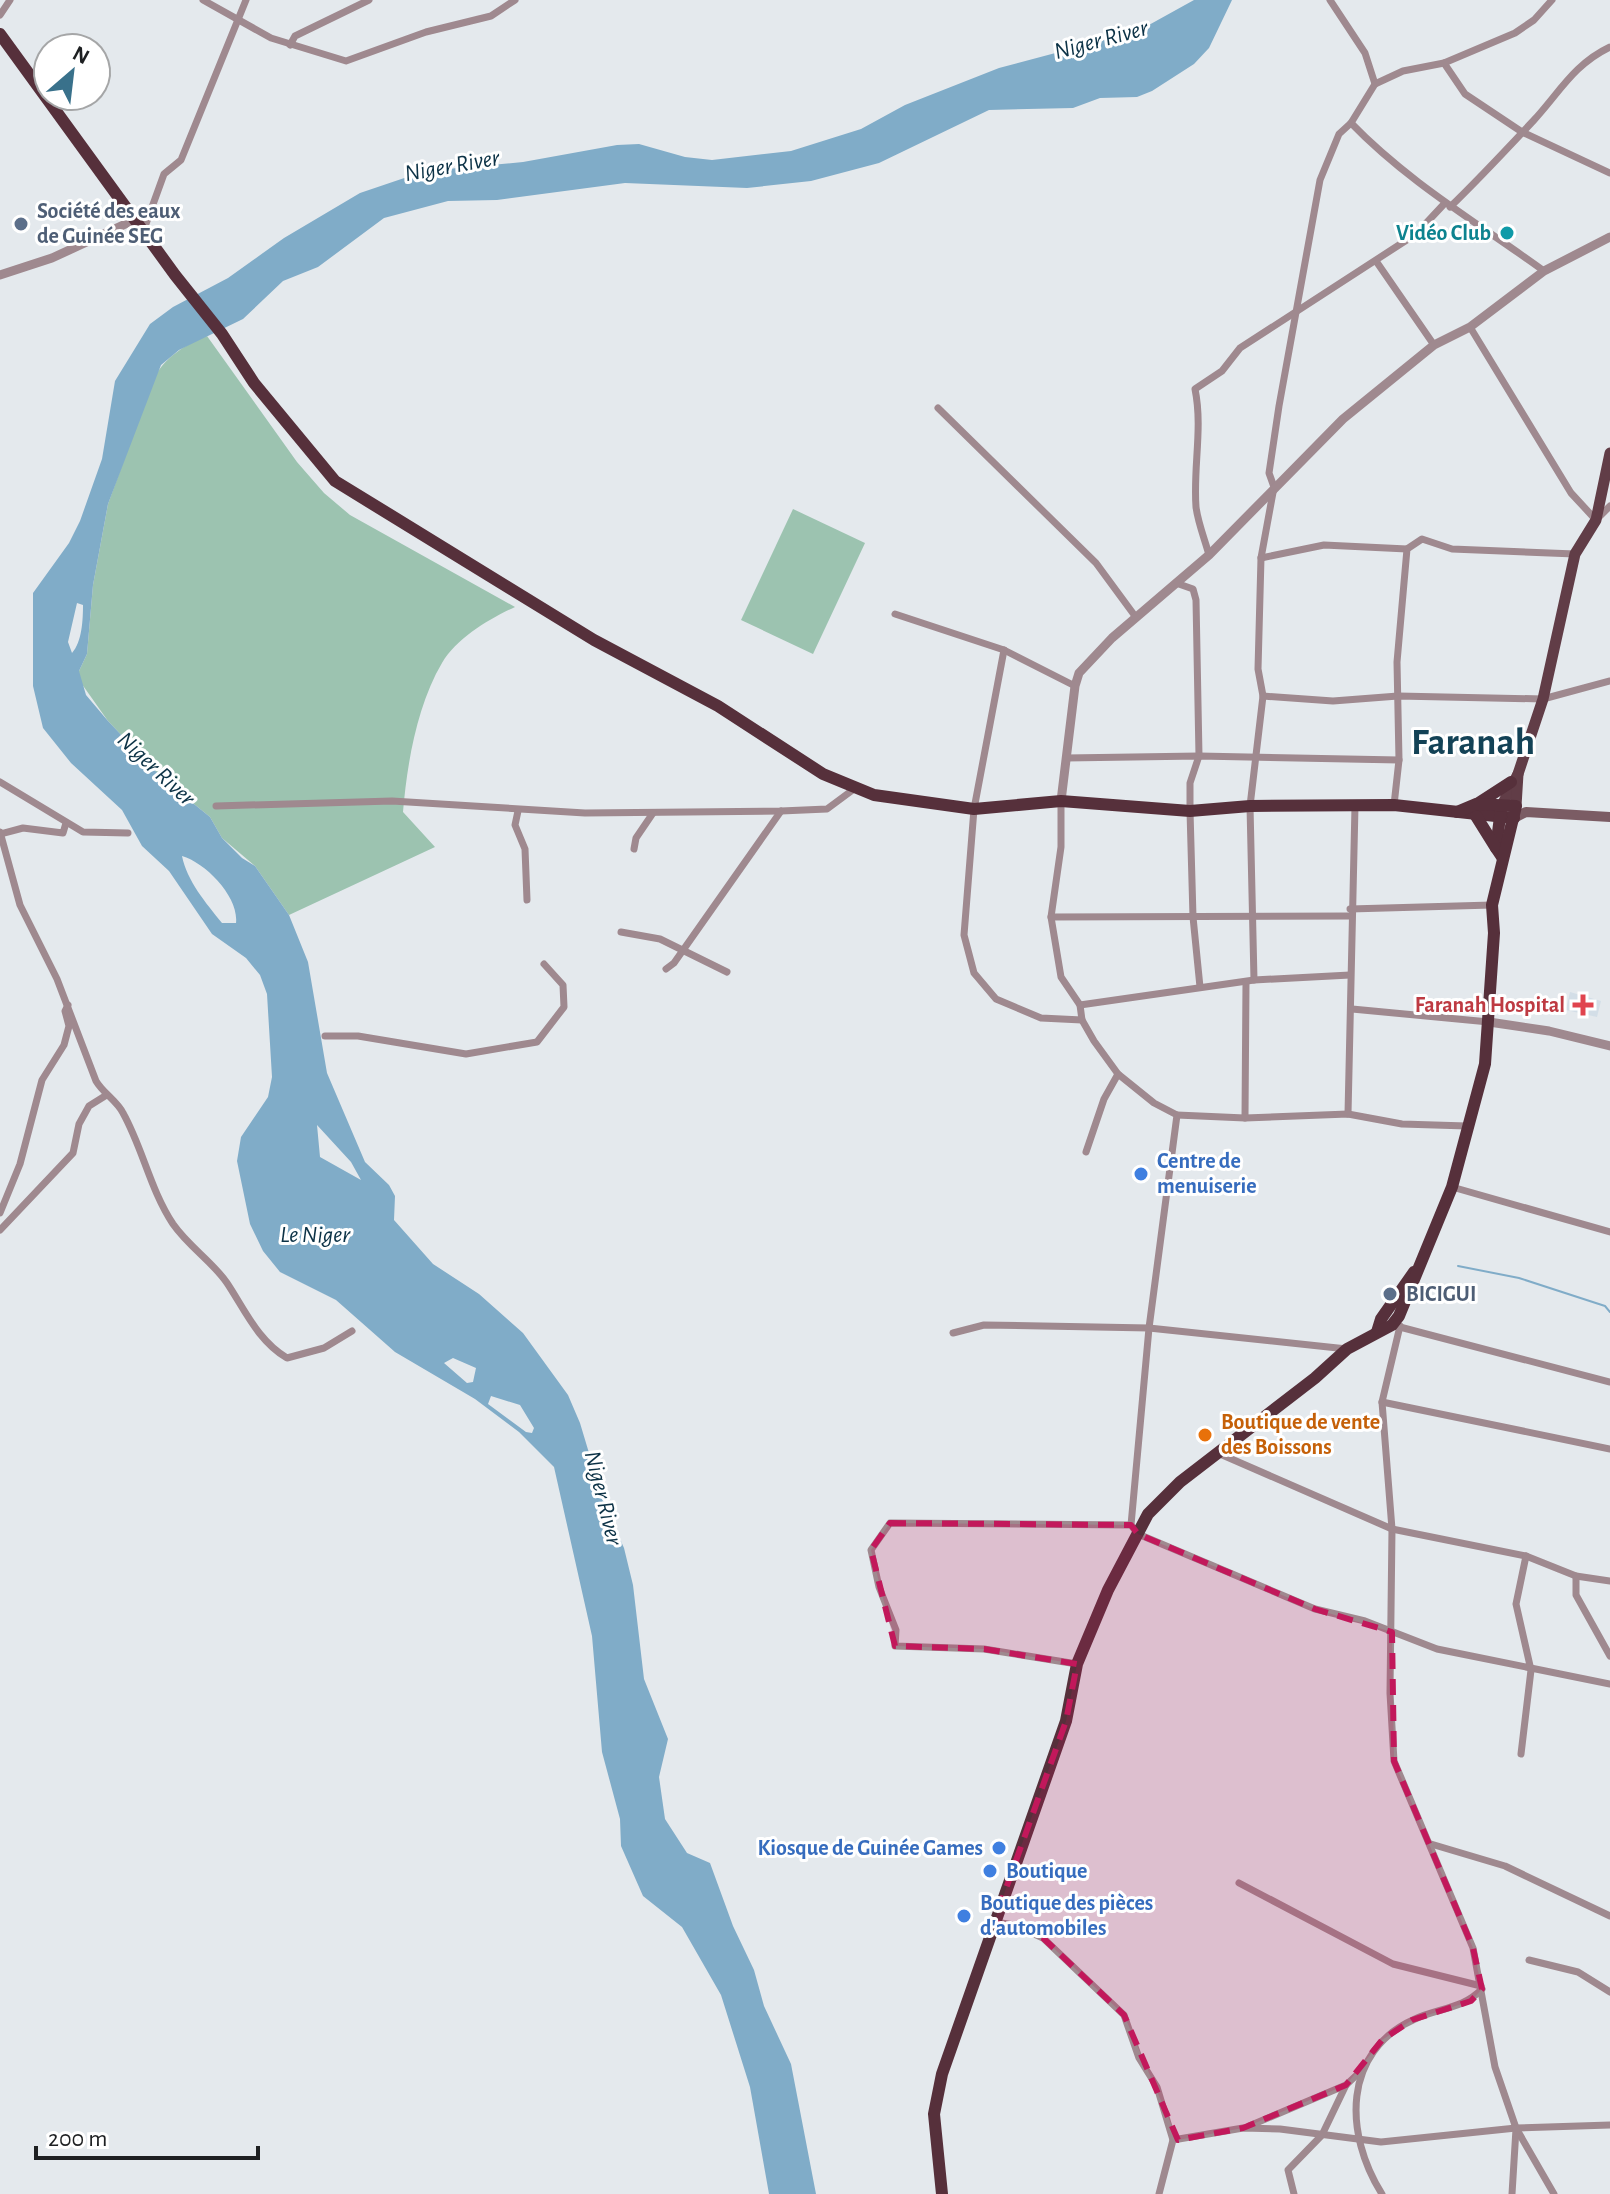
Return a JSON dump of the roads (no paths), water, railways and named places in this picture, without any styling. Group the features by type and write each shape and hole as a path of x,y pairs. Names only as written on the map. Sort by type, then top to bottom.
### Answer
{"highway":[{"path":"0,34 134,220 222,334 254,383 312,457 335,481 594,640 718,706 823,774 854,789 974,809 1061,801 1190,811 1250,806 1394,805 1457,812 1511,812 1499,852 1492,905 1494,933 1485,1064 1452,1187 1414,1272 1404,1305 1387,1326 1347,1349 1220,1454 1180,1482 1134,1529 1077,1664 1066,1721 937,2094 934,2114 942,2194"},
{"path":"1476,810 1514,778"},
{"path":"1476,810 1499,852"}],"main road":[{"path":"1610,453 1596,520 1575,554 1543,699 1514,778 1511,812 1610,817"}],"street":[{"path":"0,15 10,0"},
{"path":"203,0 290,45 346,61 426,32 491,16 515,0"},
{"path":"143,232 164,174 181,160 246,0"},
{"path":"290,45 295,36 369,0"},
{"path":"1330,0 1365,53 1375,84"},
{"path":"1245,1118 1252,918 1250,806 1263,696 1258,669 1261,558 1274,487 1269,473 1320,180 1339,134 1351,123 1375,84 1403,71 1444,63 1515,33 1534,20 1552,0"},
{"path":"1209,555 1196,507 1199,426 1195,389 1222,371 1240,348 1296,315 1416,234 1522,132 1567,77 1595,54 1610,47"},
{"path":"1444,63 1465,94 1522,132 1610,173"},
{"path":"1351,123 1380,153 1448,205 1544,271"},
{"path":"0,275 52,258 134,220"},
{"path":"1467,1126 1402,1124 1348,1114 1245,1118 1177,1115 1154,1103 1118,1074 1082,1020 1080,1005 1061,977 1051,917 1061,847 1061,801 1075,706 1075,686 1079,673 1135,616 1209,555 1343,419 1434,345 1470,327 1544,271 1610,237"},
{"path":"1376,261 1434,345"},
{"path":"1470,327 1571,493 1596,520 1610,506"},
{"path":"938,408 1096,563 1135,616"},
{"path":"1261,558 1324,545 1407,549 1422,539 1452,549 1575,554"},
{"path":"1394,805 1399,760 1398,696 1407,549"},
{"path":"1176,583 1193,589 1196,600 1199,756 1190,783 1190,811 1193,917 1200,987"},
{"path":"895,614 1004,650 1075,686"},
{"path":"1004,650 974,809 964,935 974,973 996,999 1016,1011 1041,1018 1082,1020"},
{"path":"1263,696 1333,701 1398,696 1543,699 1610,681"},
{"path":"1066,758 1199,756 1399,760"},
{"path":"0,782 83,832 128,833"},
{"path":"216,806 392,801 518,811 781,811 827,809 854,789"},
{"path":"1348,1114 1352,1009 1350,912 1355,806"},
{"path":"518,811 515,825 525,849 527,900"},
{"path":"666,969 781,811"},
{"path":"634,849 636,838 653,813"},
{"path":"66,823 63,833 23,828 0,833 20,905 68,1005 105,1096 122,1109 148,1179 173,1224 226,1281 261,1339 287,1358 324,1348 352,1331"},
{"path":"1051,917 1252,918 1492,905"},
{"path":"621,932 643,934 727,972"},
{"path":"325,1036 358,1036 466,1054 537,1042 564,1007 563,985 544,964"},
{"path":"1080,1005 1250,981 1350,975"},
{"path":"0,1213 20,1164 42,1080 64,1045 69,1026 65,1011 68,1005"},
{"path":"1352,1009 1489,1022 1549,1031 1610,1046"},
{"path":"1086,1152 1104,1099 1118,1074"},
{"path":"0,1230 73,1153 79,1124 89,1106 105,1096"},
{"path":"1134,1529 1149,1328 1177,1115"},
{"path":"1452,1187 1610,1232"},
{"path":"953,1333 984,1325 1149,1328 1347,1349"},
{"path":"1554,2194 1516,2128 1495,2067 1473,1948 1394,1761 1392,1529 1382,1402 1387,1326 1610,1382"},
{"path":"1382,1402 1610,1449"},
{"path":"1220,1454 1392,1529 1526,1556 1576,1576 1610,1581"},
{"path":"1077,1664 984,1649 895,1646 896,1630 879,1587 871,1550 890,1523 1134,1529 1315,1609 1365,1621 1437,1649 1610,1684"},
{"path":"1521,1754 1531,1670 1516,1604 1526,1556"},
{"path":"1576,1576 1576,1595 1610,1656"},
{"path":"1431,1844 1505,1866 1610,1916"},
{"path":"1239,1883 1393,1964 1482,1988"},
{"path":"994,1922 1014,1925 1043,1938 1124,2015 1139,2058 1157,2087 1173,2140 1159,2194"},
{"path":"1529,1960 1578,1972 1610,1992"},
{"path":"1173,2140 1243,2128 1346,2085 1363,2069 1382,2040 1412,2020 1471,2001 1482,1988"},
{"path":"1363,2069 1353,2105 1360,2141 1382,2194"},
{"path":"1294,2194 1288,2170 1322,2135 1346,2085"},
{"path":"1243,2128 1360,2141 1430,2139 1516,2128 1610,2125"},
{"path":"1512,2194 1516,2128"}],"water":[{"name":"Le Niger","path":"1194,0 1232,0 1209,48 1194,64 1152,91 1137,97 1100,98 1073,108 989,110 879,163 811,181 747,188 625,183 497,200 448,201 384,218 318,267 283,281 243,319 179,350 161,365 108,504 93,585 87,654 79,671 86,695 162,778 210,817 222,838 255,866 289,915 308,962 327,1073 365,1162 389,1185 395,1196 394,1220 433,1264 479,1294 523,1333 568,1395 580,1423 604,1503 624,1548 633,1585 644,1679 668,1739 659,1777 665,1819 687,1853 710,1863 733,1926 754,1970 764,2006 791,2064 816,2194 769,2194 750,2087 721,1995 682,1927 643,1896 621,1846 620,1819 602,1752 592,1636 554,1467 519,1432 475,1399 395,1352 336,1300 280,1272 263,1251 250,1224 237,1161 241,1137 268,1097 272,1077 267,994 260,975 246,958 212,934 169,871 142,846 122,810 71,763 43,728 33,686 33,593 69,543 80,521 102,459 115,381 150,324 360,193 425,171 523,162 617,145 639,144 685,157 712,160 791,151 861,129 905,105 999,68 1138,31","holes":["77,603 83,605 82,624 78,643 72,653 68,642","182,856 201,866 219,882 232,903 236,923 222,923 188,874","317,1125 351,1162 361,1180 320,1157","453,1358 476,1368 473,1382 467,1383 444,1363","491,1396 520,1405 534,1428 532,1433 526,1432 488,1404"]}],"waterway":[{"path":"1458,1266 1519,1278 1605,1306 1610,1312"}],"place":[{"name":"Société des eaux de Guinée SEG","path":"21,224"},
{"name":"Vidéo Club","path":"1507,233"},
{"name":"Faranah Hospital","path":"1583,1005"},
{"name":"Centre de menuiserie","path":"1141,1174"},
{"name":"BICIGUI","path":"1390,1294"},
{"name":"Boutique de vente des Boissons","path":"1205,1435"},
{"name":"Kiosque de Guinée Games","path":"999,1848"},
{"name":"Boutique","path":"990,1871"},
{"name":"Boutique des pièces d'automobiles","path":"964,1916"}],"district":[{"name":"Faranah","path":"1473,743"}],"water label":[{"name":"Niger River","path":"1101,40"},
{"name":"Niger River","path":"452,166"},
{"name":"Niger River","path":"156,769"},
{"name":"Niger River","path":"603,1498"}]}
